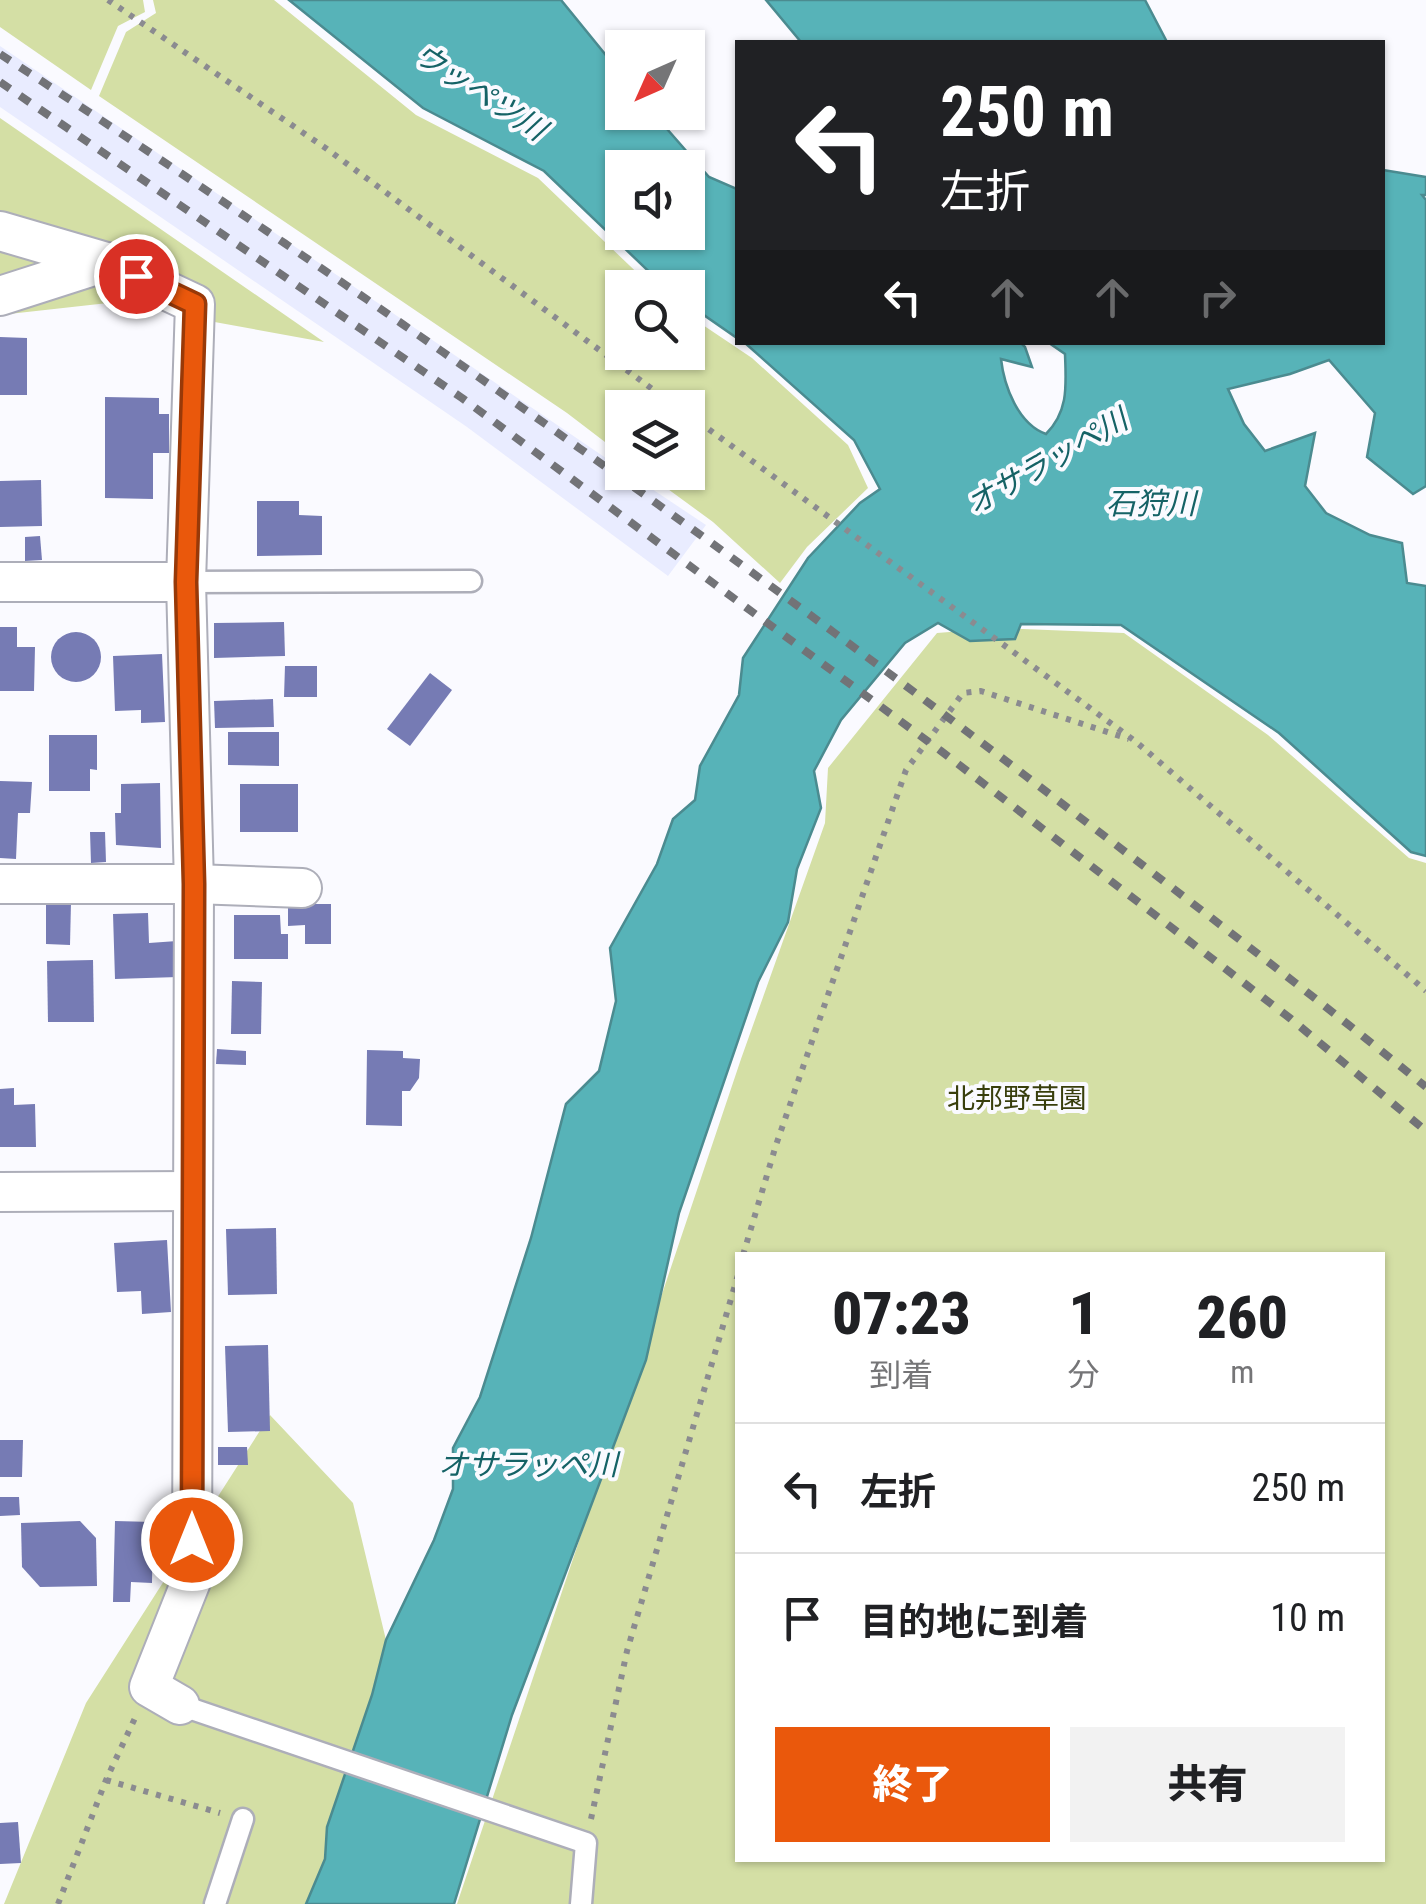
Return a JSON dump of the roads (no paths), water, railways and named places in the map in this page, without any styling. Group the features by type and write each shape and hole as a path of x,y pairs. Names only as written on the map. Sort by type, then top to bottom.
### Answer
{"street":[{"path":"0,231 106,262 195,304 186,582 194,884 192,1579 164,1696"},
{"path":"0,296 106,262"},
{"path":"0,582 186,582"},
{"path":"0,884 302,888"},
{"path":"0,1192 192,1191"}],"lane":[{"path":"186,582 471,581"},
{"path":"164,1696 586,1843 581,1904"},
{"path":"215,1904 243,1820"}],"water":[{"name":"ウッペツ川","path":"289,0 561,0 605,54 605,130 668,130 685,150 605,150 605,229 544,171 423,108"},
{"path":"766,0 1145,0 1166,40 799,40"},
{"path":"1385,170 1426,177 1426,195 1422,195 1426,200 1426,486 1413,494 1367,457 1375,413 1329,360 1228,389 1244,424 1265,451 1315,433 1305,486 1326,513 1370,535 1402,543 1407,583 1426,586 1426,856 1411,852 1279,733 1121,625 1021,624 1015,639 970,641 938,623 905,643 841,720 814,771 821,808 797,869 788,922 758,982 679,1213 646,1360 512,1715 454,1904 306,1904 325,1859 327,1827 372,1695 386,1640 434,1540 453,1489 453,1448 480,1397 531,1238 566,1104 599,1071 616,1001 610,948 657,864 673,819 695,800 700,766 739,695 743,658 808,558 860,503 880,489 854,440 747,345 1023,345 1032,367 1001,359 1005,381 1020,413 1046,434 1062,407 1065,354 1052,345 1385,345"},
{"path":"705,172 735,188 735,337 705,316 705,270 647,270 626,250 705,250"}],"railway":[{"path":"0,54 264,229 653,501 1035,783 1426,1087"},
{"path":"0,82 462,398 941,751 1291,1019 1426,1131"}],"water label":[{"name":"オサラッペ川","path":"1047,462"},
{"name":"石狩川","path":"1151,504"},
{"name":"オサラッペ川","path":"528,1465"}],"park label":[{"name":"北邦野草園","path":"1017,1098"}]}
